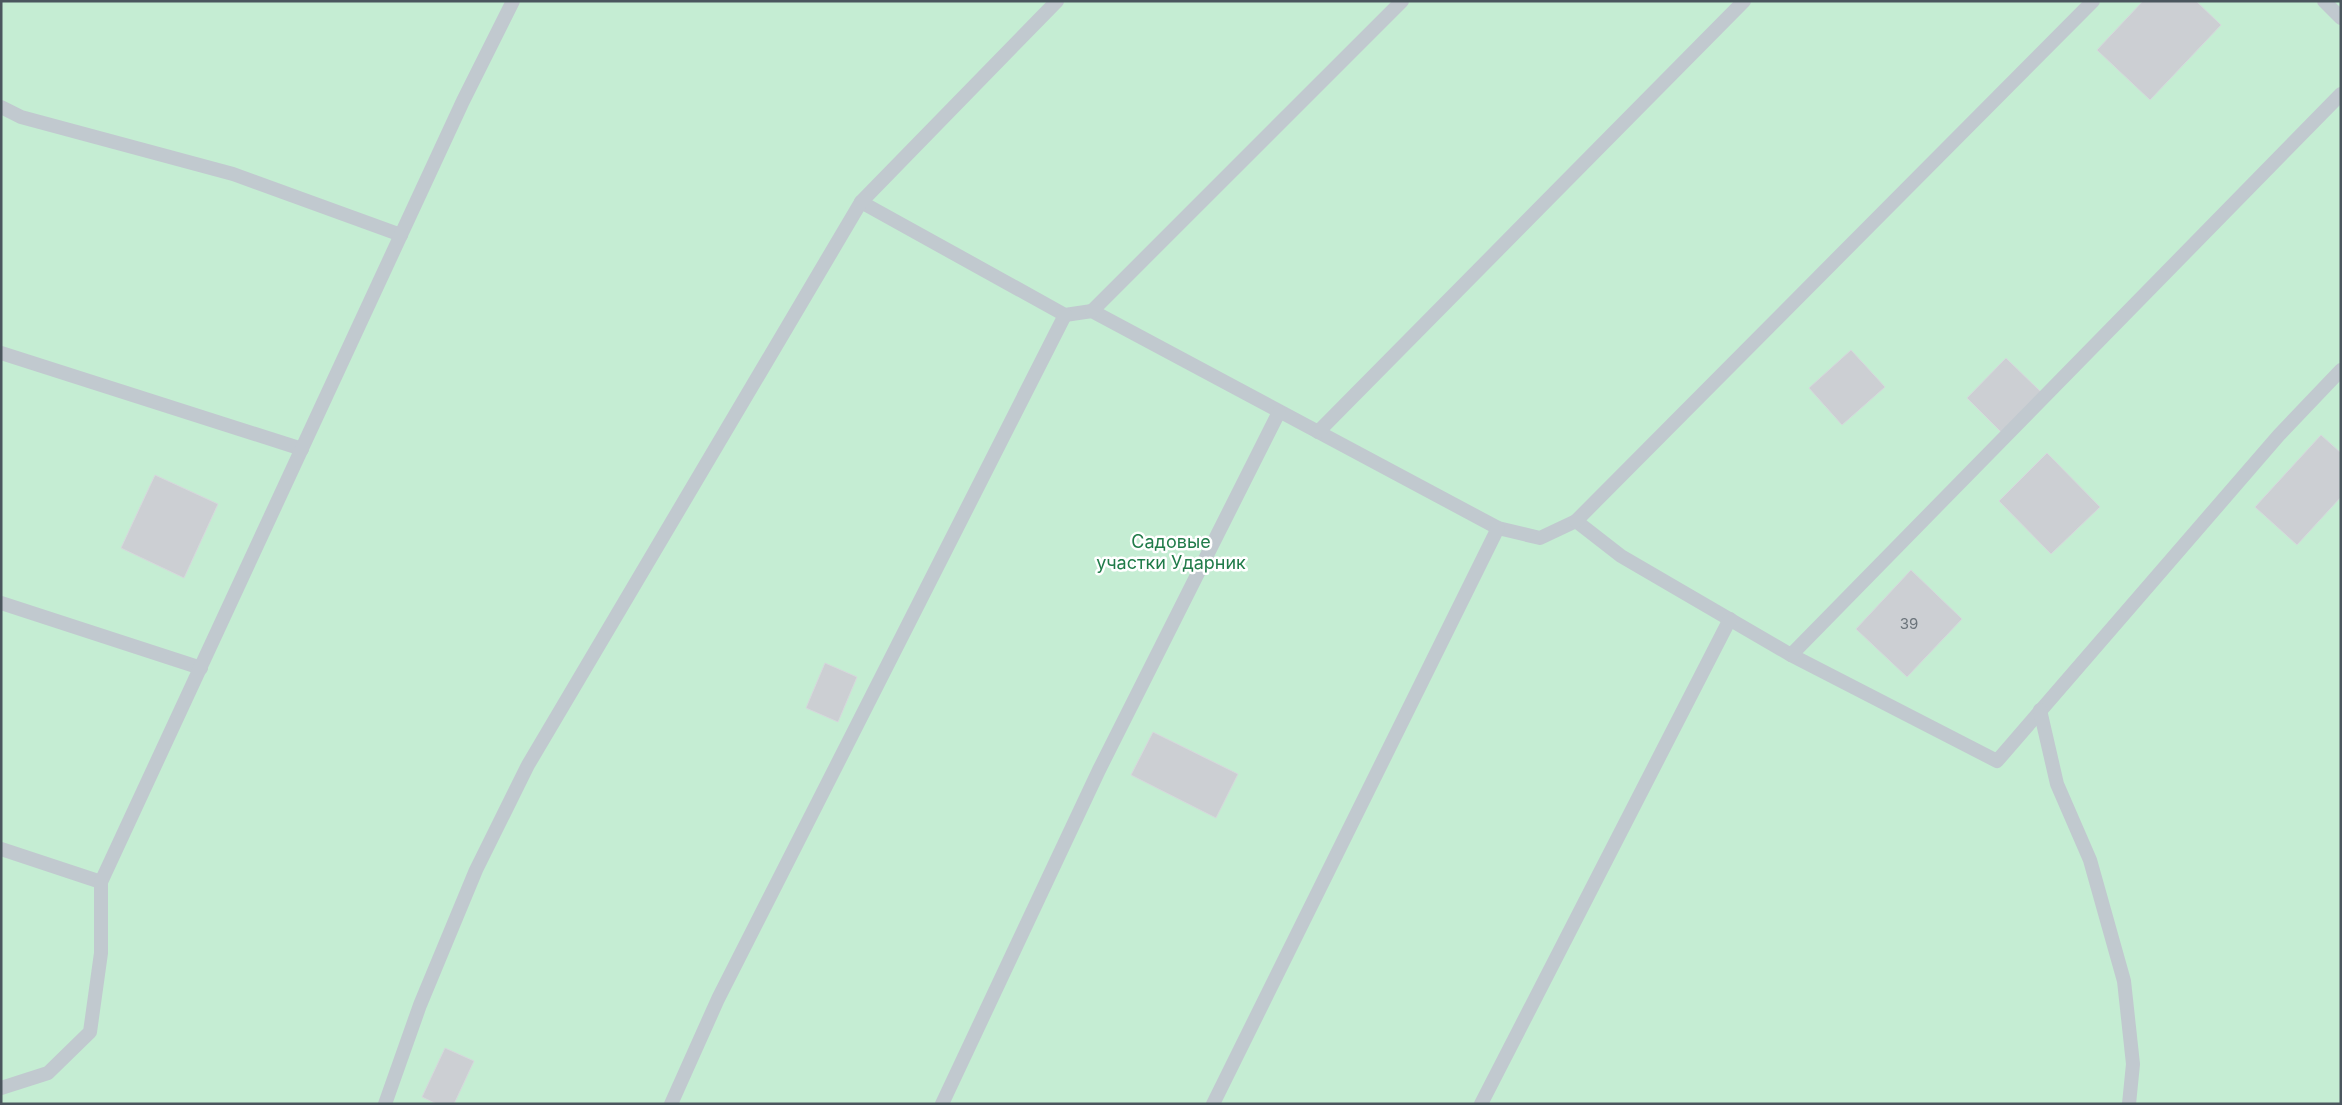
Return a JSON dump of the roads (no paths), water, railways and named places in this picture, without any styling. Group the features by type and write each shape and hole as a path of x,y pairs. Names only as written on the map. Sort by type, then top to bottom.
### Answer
{"lane":[{"path":"1,1088 48,1073 90,1032 101,953 101,882 463,101 513,1"},
{"path":"385,1104 420,1006 476,870 528,765 861,202 1057,1"},
{"path":"861,202 1066,315 1092,311 1402,1"},
{"path":"1318,432 1744,1"},
{"path":"1092,311 1498,528 1540,538 1576,521 2093,1"},
{"path":"2324,1 2341,18"},
{"path":"1790,655 2341,94"},
{"path":"1,107 21,117 233,174 401,236"},
{"path":"671,1104 718,999 1066,315"},
{"path":"1,353 302,449"},
{"path":"1576,521 1621,556 1790,655 1997,761 2279,435 2341,370"},
{"path":"942,1104 1100,770 1279,412"},
{"path":"1213,1104 1498,528"},
{"path":"1,602 201,668"},
{"path":"1481,1104 1730,619"},
{"path":"2040,710 2057,784 2090,860 2124,981 2133,1064 2129,1104"},
{"path":"1,849 101,882"}],"park label":[{"name":"Садовые участки Ударник","path":"1171,552"}]}
